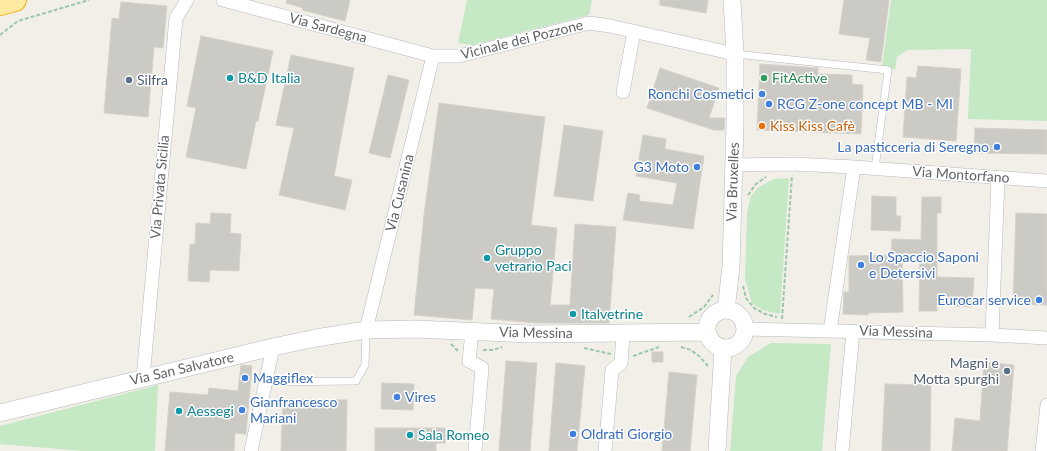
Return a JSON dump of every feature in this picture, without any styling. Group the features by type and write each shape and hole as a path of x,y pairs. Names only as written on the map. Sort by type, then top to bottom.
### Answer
{"highway":[{"path":"0,4 15,0"}],"street":[{"name":"Via Privata Sicilia","path":"143,378 176,18 187,0"},
{"name":"Via Sardegna","path":"223,0 434,56"},
{"name":"Via Bruxelles","path":"726,310 731,267 735,123 735,54 732,0"},
{"name":"Vicinale dei Pozzone","path":"434,56 459,56 589,23 634,31 735,54"},
{"path":"623,92 634,31"},
{"name":"Via Cusanina","path":"366,330 434,56"},
{"name":"Via Montorfano","path":"733,165 791,170 854,167 875,168 1047,181"},
{"path":"830,331 854,167"},
{"path":"992,335 998,178"},
{"path":"726,310 737,314 741,318 745,329 744,335 736,345 723,348 712,343 707,332 707,326 712,317 721,311 726,310"},
{"name":"Via Messina","path":"745,329 782,324 830,331 992,335 1047,338"},
{"name":"Via Messina","path":"366,330 402,329 531,334 707,332"},
{"name":"Via San Salvatore","path":"0,413 273,347 366,330"},
{"path":"842,451 853,331"},
{"path":"472,332 469,361 482,368 475,451"},
{"path":"605,451 612,370 622,363 623,334"},
{"path":"251,451 273,347"},
{"path":"717,451 723,348"},
{"path":"1042,451 1047,405"}],"lane":[{"path":"735,54 888,70 875,168"},
{"path":"266,382 356,381 365,365 366,330"}],"path":[{"path":"0,35 18,21 89,0"},
{"path":"731,267 741,267 746,298 754,308 782,324 791,170"},
{"path":"747,196 756,184 769,174"},
{"path":"686,319 695,315 704,307 714,294"},
{"path":"677,347 691,350 700,356 709,369"}],"green space":[{"path":"467,0 592,0 589,15 473,45 458,43"},
{"path":"891,0 1047,0 1047,121 968,119 971,49 907,50 897,57 895,70 882,67"},
{"path":"789,178 780,314 762,310 752,303 745,279 747,212 751,196 759,187 774,179"},
{"path":"771,343 831,344 822,451 730,451 736,376 748,357"},
{"path":"158,385 155,451 83,451 0,444 0,426"}],"building":[{"path":"287,0 350,0 345,21 302,10 303,8 286,3"},
{"path":"660,0 708,0 706,13 660,5"},
{"path":"844,0 889,0 881,62 866,60 870,38 839,34"},
{"name":"Silfra","path":"121,2 167,6 163,48 154,47 148,117 104,113 112,18 119,19"},
{"name":"B&D Italia","path":"201,36 273,51 246,169 186,157 196,108 187,106"},
{"path":"291,55 354,68 334,176 352,180 345,210 279,195 294,128 276,125"},
{"path":"760,64 818,68 818,74 852,75 852,84 863,85 861,134 757,130"},
{"path":"918,66 961,69 956,141 903,137 907,77 916,78"},
{"path":"660,68 719,88 709,118 725,118 724,130 714,130 647,108"},
{"path":"388,75 409,80 390,158 369,153"},
{"path":"439,103 545,117 531,225 557,228 550,305 570,305 575,224 616,227 609,323 536,323 491,319 494,289 475,288 472,320 414,315 424,215"},
{"path":"564,125 603,131 593,201 554,196"},
{"path":"975,128 1047,130 1047,154 974,153"},
{"path":"643,135 666,139 665,149 704,156 693,229 623,220 628,193 640,195 639,201 673,205 677,183 636,176"},
{"path":"872,196 896,197 896,216 901,216 900,231 871,230"},
{"path":"922,197 941,197 941,213 937,213 937,277 974,278 972,307 937,305 937,311 919,311 920,254 902,253 903,312 868,313 868,315 843,314 844,292 849,292 849,256 891,255 892,239 921,240"},
{"path":"211,213 231,214 230,233 241,234 239,271 210,270 209,282 188,281 190,244 195,244 196,223 210,224"},
{"path":"1016,213 1047,214 1047,305 1013,304"},
{"path":"652,352 663,352 663,362 652,362"},
{"path":"506,361 537,363 530,451 499,451"},
{"path":"984,362 1014,365 1007,451 952,451 955,418 980,421"},
{"path":"556,363 585,366 577,451 549,451"},
{"path":"241,365 252,366 246,434 235,433 234,451 165,451 170,392 208,395 209,388 238,391"},
{"path":"669,372 697,375 690,451 662,451"},
{"name":"Vires","path":"382,383 414,384 413,410 381,409"},
{"path":"885,384 931,385 930,451 882,451"},
{"path":"283,399 347,400 346,451 281,451"},
{"name":"Sala Romeo","path":"375,428 445,428 445,443 436,443 436,451 375,451"}],"place":[{"name":"B&D Italia","path":"230,78"},
{"name":"FitActive","path":"764,78"},
{"name":"Silfra","path":"129,80"},
{"name":"Ronchi Cosmetici","path":"762,94"},
{"name":"RCG Z-one concept MB - MI","path":"769,104"},
{"name":"Kiss Kiss Cafè","path":"762,126"},
{"name":"La pasticceria di Seregno","path":"997,147"},
{"name":"G3 Moto","path":"697,167"},
{"name":"Gruppo vetrario Paci","path":"487,258"},
{"name":"Lo Spaccio Saponi e Detersivi","path":"861,265"},
{"name":"Eurocar service","path":"1039,300"},
{"name":"Italvetrine","path":"573,314"},
{"name":"Magni e Motta spurghi","path":"1007,371"},
{"name":"Maggiflex","path":"245,378"},
{"name":"Vires","path":"397,397"},
{"name":"Gianfrancesco Mariani","path":"242,410"},
{"name":"Aessegi","path":"179,411"},
{"name":"Oldrati Giorgio","path":"573,434"},
{"name":"Sala Romeo","path":"410,435"}]}
